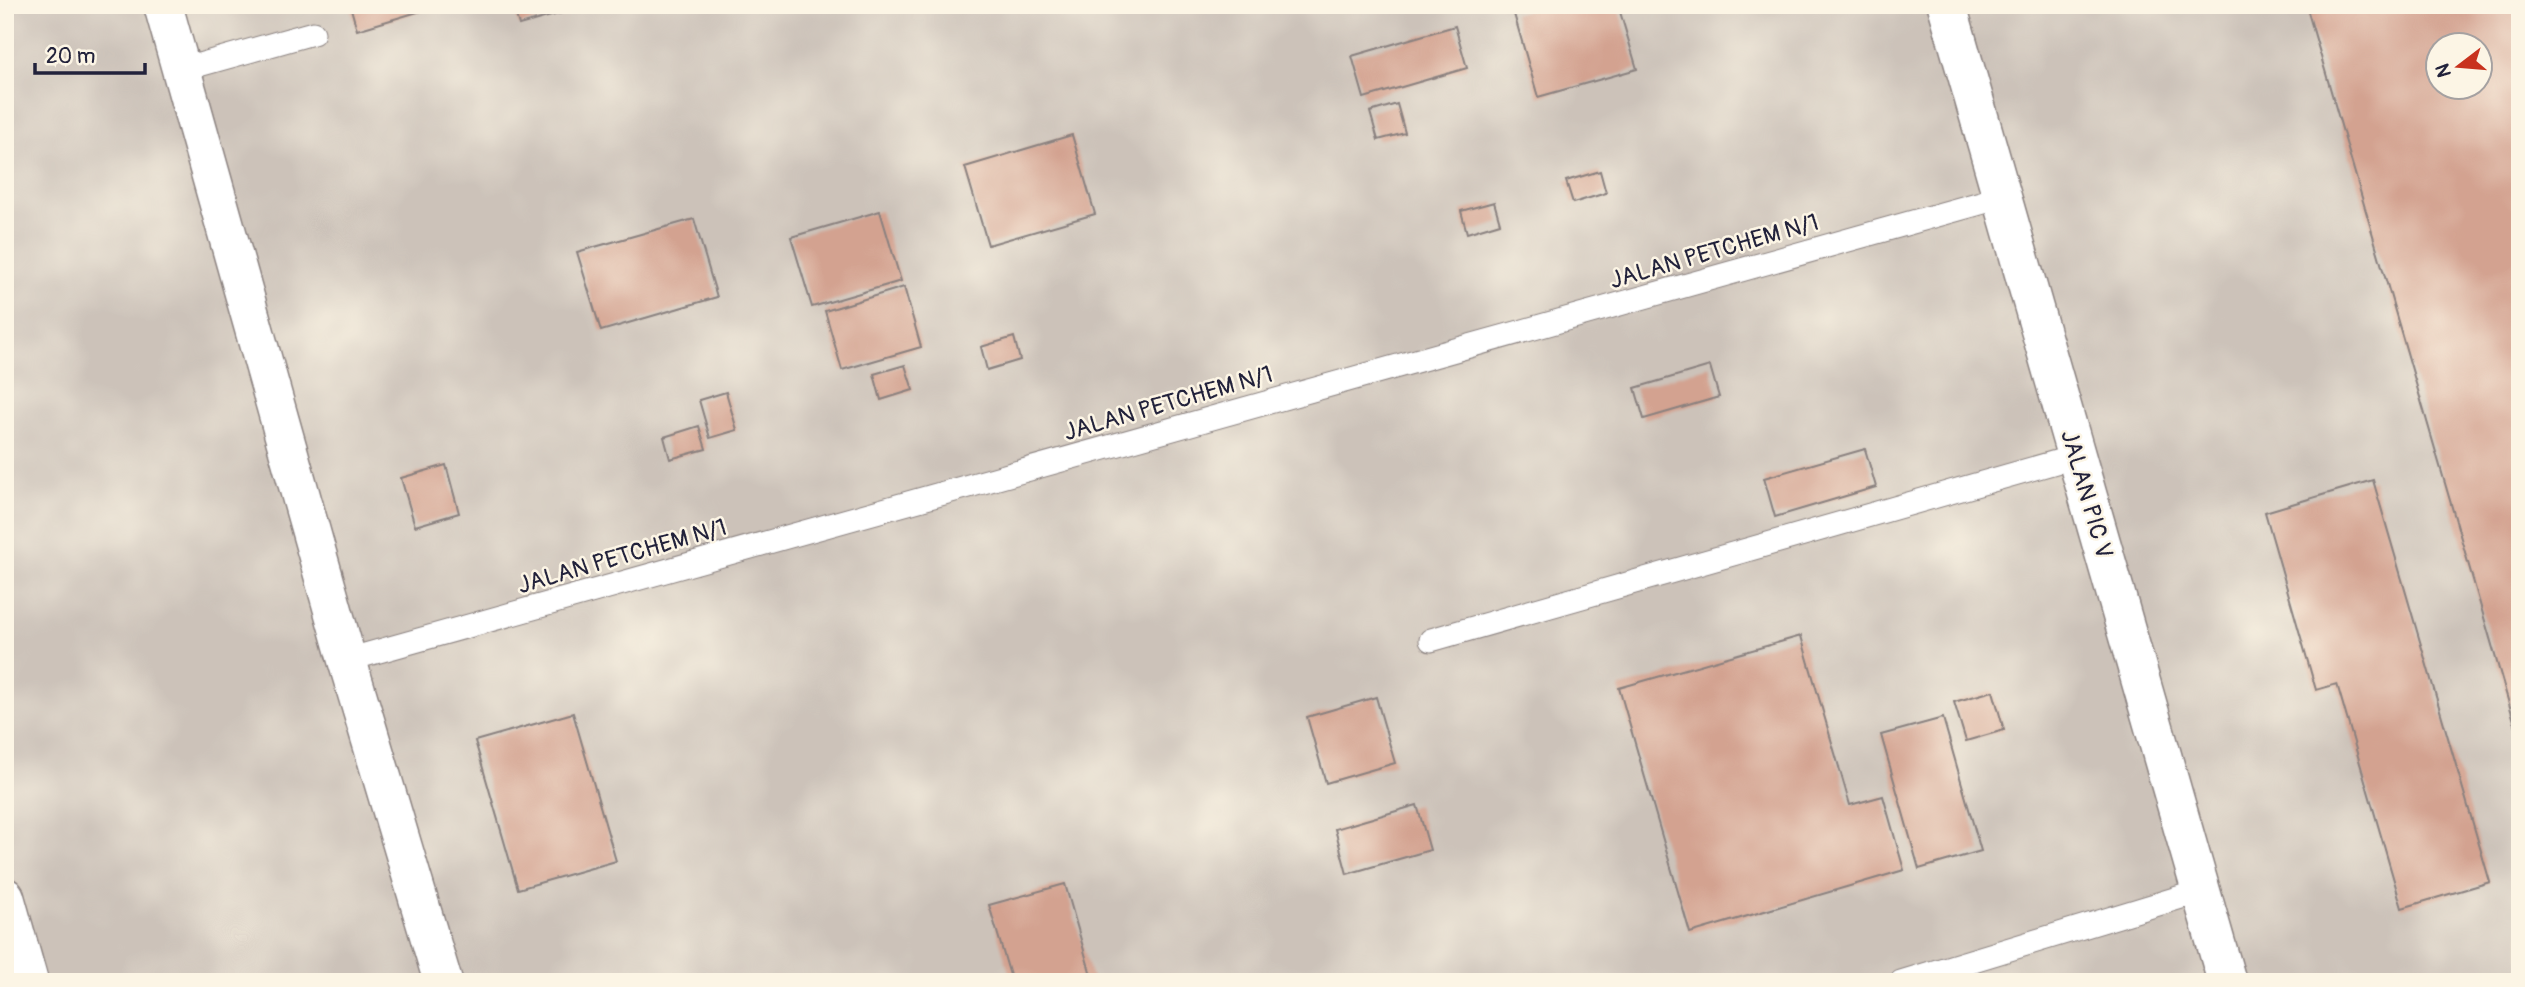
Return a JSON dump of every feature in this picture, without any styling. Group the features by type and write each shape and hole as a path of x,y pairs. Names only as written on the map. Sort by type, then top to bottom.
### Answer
{"street":[{"path":"163,5 347,660 443,982"},
{"name":"JALAN PIC V","path":"1947,5 2227,982"},
{"path":"5,897 29,982"}],"lane":[{"path":"181,70 313,33"},
{"name":"JALAN PETCHEM N/1","path":"347,660 2003,197"},
{"path":"1431,640 2077,456"},
{"path":"1901,982 2201,891"}],"shaded area":[{"path":"5,5 2520,5 2520,982 5,982"}],"building":[{"path":"350,5 438,5 438,6 357,30"},
{"path":"513,5 587,5 587,6 519,25"},
{"path":"1546,5 1618,5 1637,69 1538,97 1514,14"},
{"path":"2306,5 2520,5 2519,738"},
{"path":"1455,26 1467,68 1364,98 1352,56"},
{"path":"1397,104 1405,133 1378,140 1370,112"},
{"path":"1072,135 1095,214 988,245 965,167"},
{"path":"1600,171 1606,193 1573,203 1566,181"},
{"path":"1494,202 1500,223 1467,233 1461,211"},
{"path":"880,211 901,281 812,307 791,237"},
{"path":"694,219 717,297 601,331 577,252"},
{"path":"904,287 921,347 842,370 825,311"},
{"path":"1014,337 1020,360 987,370 981,347"},
{"path":"905,365 913,390 881,400 874,374"},
{"path":"1710,366 1719,397 1644,419 1635,388"},
{"path":"726,392 737,430 710,438 699,400"},
{"path":"699,426 706,449 670,459 664,437"},
{"path":"1865,449 1876,487 1775,517 1764,478"},
{"path":"446,465 459,513 415,526 401,478"},
{"path":"2373,480 2490,882 2402,908 2337,684 2316,690 2265,512"},
{"path":"1801,636 1850,805 1883,796 1904,870 1690,933 1619,688"},
{"path":"1993,691 2004,730 1966,741 1954,702"},
{"path":"1376,697 1395,763 1326,783 1307,717"},
{"path":"573,713 616,861 518,889 475,741"},
{"path":"1943,718 1981,851 1919,869 1881,735"},
{"path":"1417,805 1430,850 1347,874 1335,829"},
{"path":"1065,884 1093,982 1012,982 989,905"}]}
